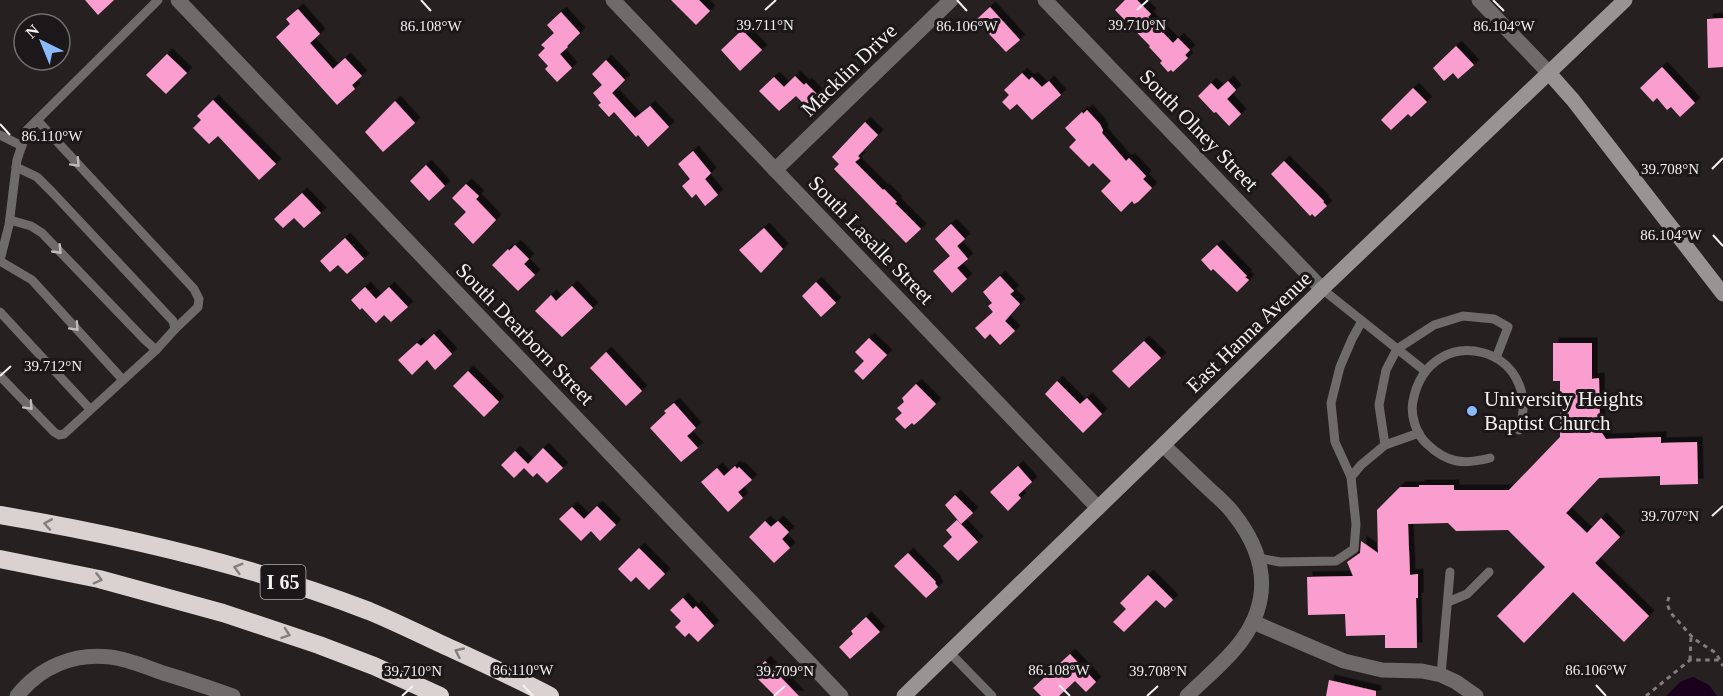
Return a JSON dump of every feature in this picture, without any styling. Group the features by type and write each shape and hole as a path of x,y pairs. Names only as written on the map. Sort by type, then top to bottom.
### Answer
{"highway":[{"name":"I 65","path":"0,515 150,545 242,569 315,592 369,611 550,696"},
{"name":"I 65","path":"0,559 99,579 232,616 374,666 440,696"}],"main road":[{"name":"East Hanna Avenue","path":"904,696 1625,0"},
{"path":"1549,73 1573,100 1723,294"}],"street":[{"name":"South Dearborn Street","path":"178,0 841,696"},
{"name":"South Lasalle Street","path":"613,0 1098,508"},
{"name":"Macklin Drive","path":"775,170 951,0"},
{"name":"South Olney Street","path":"1045,0 1322,290"},
{"path":"1479,0 1549,73"},
{"path":"1163,446 1233,512 1259,558 1262,581 1260,600 1253,622 1242,641 1187,696"},
{"path":"1253,622 1344,661 1382,670 1422,671 1441,675 1476,696"},
{"path":"17,696 42,672 68,660 89,656 124,660 192,689 233,696"}],"lane":[{"path":"123,380 32,280 0,261 10,220 16,167 27,130 158,0"},
{"path":"0,376 54,432 59,435 64,434 156,350 198,307 199,299 194,289 37,120"},
{"path":"0,135 22,146"},
{"path":"16,167 37,177 53,193 172,321 175,329"},
{"path":"10,220 31,226 42,233 156,350"},
{"path":"1322,290 1425,371"},
{"path":"0,312 90,410"},
{"path":"1385,445 1379,405 1386,370 1397,349 1434,325 1463,315 1494,319 1508,327 1496,358"},
{"path":"1259,558 1280,562 1336,561 1354,549 1356,524 1352,477 1335,442 1331,403 1340,367 1362,321"},
{"path":"1490,458 1472,463 1453,461 1437,453 1423,440 1415,424 1412,406 1415,387 1425,371 1438,359 1455,352 1474,350 1496,358 1507,366 1518,381 1524,398 1519,430"},
{"path":"1352,477 1361,465 1385,445 1419,433"},
{"path":"1441,675 1450,572"},
{"path":"1448,602 1467,594 1489,572"},
{"path":"949,652 992,696"}],"path":[{"path":"1669,597 1667,603 1670,612 1692,636 1716,653 1723,666"},
{"path":"1690,660 1692,636"},
{"path":"1646,696 1690,660 1720,660"}],"shaded area":[{"path":"1693,677 1709,685 1717,696 1666,696 1680,682"}],"building":[{"path":"85,0 114,0 98,15"},
{"path":"671,0 699,0 710,11 696,25"},
{"path":"1125,0 1137,0 1151,14 1148,17 1173,43 1178,38 1190,50 1185,55 1188,58 1173,72 1171,70 1168,72 1150,46 1115,10"},
{"path":"990,7 1020,40 1006,52 976,20"},
{"path":"298,9 320,34 310,43 333,69 345,58 362,76 352,85 355,89 337,105 276,37 290,24 286,19"},
{"path":"561,12 580,33 560,54 572,68 557,82 545,69 548,66 538,55 545,48 541,45 554,33 547,25"},
{"path":"1723,18 1723,67 1708,68 1707,19"},
{"path":"742,30 762,50 740,71 721,50"},
{"path":"1456,46 1474,65 1458,79 1453,73 1444,81 1433,68"},
{"path":"167,54 187,73 166,94 146,75"},
{"path":"606,60 625,80 612,93 635,118 650,106 669,127 648,147 614,112 609,117 598,105 601,103 593,93 602,85 592,74"},
{"path":"1662,67 1695,103 1680,117 1671,107 1667,110 1657,98 1653,102 1640,88"},
{"path":"1022,73 1029,80 1032,77 1042,87 1049,81 1061,95 1032,120 1017,104 1010,110 1002,102 1009,95 1004,90"},
{"path":"795,76 817,94 806,106 796,96 779,111 759,91 774,77 784,87"},
{"path":"1228,81 1236,90 1227,99 1241,114 1229,126 1198,96 1211,83 1218,90"},
{"path":"1413,88 1427,102 1411,117 1408,114 1391,130 1381,120"},
{"path":"213,100 276,164 259,180 218,136 209,144 193,128 201,120 197,116"},
{"path":"395,101 415,123 383,152 365,132"},
{"path":"1087,110 1100,124 1102,133 1126,161 1129,158 1146,176 1143,179 1152,188 1138,202 1134,204 1132,201 1121,212 1101,191 1111,181 1093,163 1089,167 1069,147 1076,140 1065,128"},
{"path":"865,122 878,135 855,162 897,202 895,203 921,229 906,243 834,169 839,164 832,157"},
{"path":"693,151 711,173 705,179 718,195 705,206 696,194 692,198 682,186 690,179 678,164"},
{"path":"1284,161 1327,206 1315,217 1312,214 1310,216 1271,174"},
{"path":"426,165 445,186 429,201 410,181"},
{"path":"466,184 479,196 476,199 496,220 473,244 454,224 466,212 452,198"},
{"path":"302,193 321,213 304,228 294,218 283,228 274,219"},
{"path":"951,224 965,239 957,246 968,259 957,268 967,279 952,293 933,271 950,256 935,239"},
{"path":"764,228 783,249 761,273 739,250"},
{"path":"345,238 364,259 347,274 338,265 330,272 320,261"},
{"path":"515,245 529,259 524,264 535,275 518,291 492,265"},
{"path":"1217,245 1249,280 1237,292 1201,260"},
{"path":"1000,276 1014,291 1010,294 1020,304 1005,321 1015,331 1000,345 990,334 985,339 975,328 993,312 988,306 992,303 983,292"},
{"path":"816,282 836,303 821,317 802,296"},
{"path":"572,286 593,308 562,337 535,311 551,295 556,301"},
{"path":"365,287 376,299 389,287 408,307 391,322 384,315 376,323 351,300"},
{"path":"434,334 452,354 435,370 427,360 412,375 398,360 417,343 421,346"},
{"path":"869,338 887,355 863,380 854,371 864,361 855,352"},
{"path":"1144,341 1161,358 1129,388 1112,371"},
{"path":"1553,343 1592,343 1592,379 1599,378 1600,430 1606,439 1661,437 1661,443 1697,442 1698,484 1660,485 1660,476 1599,478 1566,513 1587,533 1601,518 1620,537 1595,563 1649,616 1624,642 1573,592 1524,643 1497,616 1545,567 1508,530 1456,531 1448,523 1408,524 1410,575 1418,574 1417,648 1385,648 1385,635 1346,636 1345,614 1308,615 1307,577 1353,576 1347,562 1360,553 1361,541 1378,553 1377,510 1400,487 1454,485 1454,490 1509,490 1560,437 1560,381 1553,381"},
{"path":"606,352 642,391 626,406 590,368"},
{"path":"468,371 499,402 484,417 453,386"},
{"path":"1057,381 1080,404 1087,398 1102,414 1083,433 1045,394"},
{"path":"916,384 936,404 914,425 912,423 905,429 895,419 902,413 897,408 904,402 902,398"},
{"path":"674,403 696,428 687,436 698,448 681,462 650,428"},
{"path":"543,448 563,468 547,483 537,473 533,477 524,468 514,478 501,465 515,451 528,464"},
{"path":"735,466 752,480 738,492 743,498 728,512 701,482 717,468 724,476"},
{"path":"1018,466 1032,482 1018,495 1021,498 1008,511 990,492"},
{"path":"955,495 973,513 961,524 945,505"},
{"path":"597,506 616,525 600,541 591,531 581,541 559,519 572,507 584,519"},
{"path":"957,520 978,542 958,561 943,546 952,537 946,530"},
{"path":"765,521 771,527 778,521 789,532 782,539 790,548 774,563 749,537"},
{"path":"639,548 665,574 649,590 636,577 631,582 618,569"},
{"path":"908,553 936,582 938,587 926,598 894,566"},
{"path":"1148,575 1173,600 1165,608 1156,600 1124,632 1113,622 1126,609 1120,603"},
{"path":"683,598 693,609 696,606 714,626 698,642 689,633 685,637 675,627 681,621 670,610"},
{"path":"866,617 880,632 850,659 839,647"},
{"path":"1070,654 1096,682 1086,692 1075,681 1059,696 1041,696 1033,688"},
{"path":"765,661 799,696 775,696 758,679 759,677 754,672"},
{"path":"1329,680 1376,691 1376,696 1326,696"}],"place":[{"name":"University Heights Baptist Church","path":"1472,411"}]}
